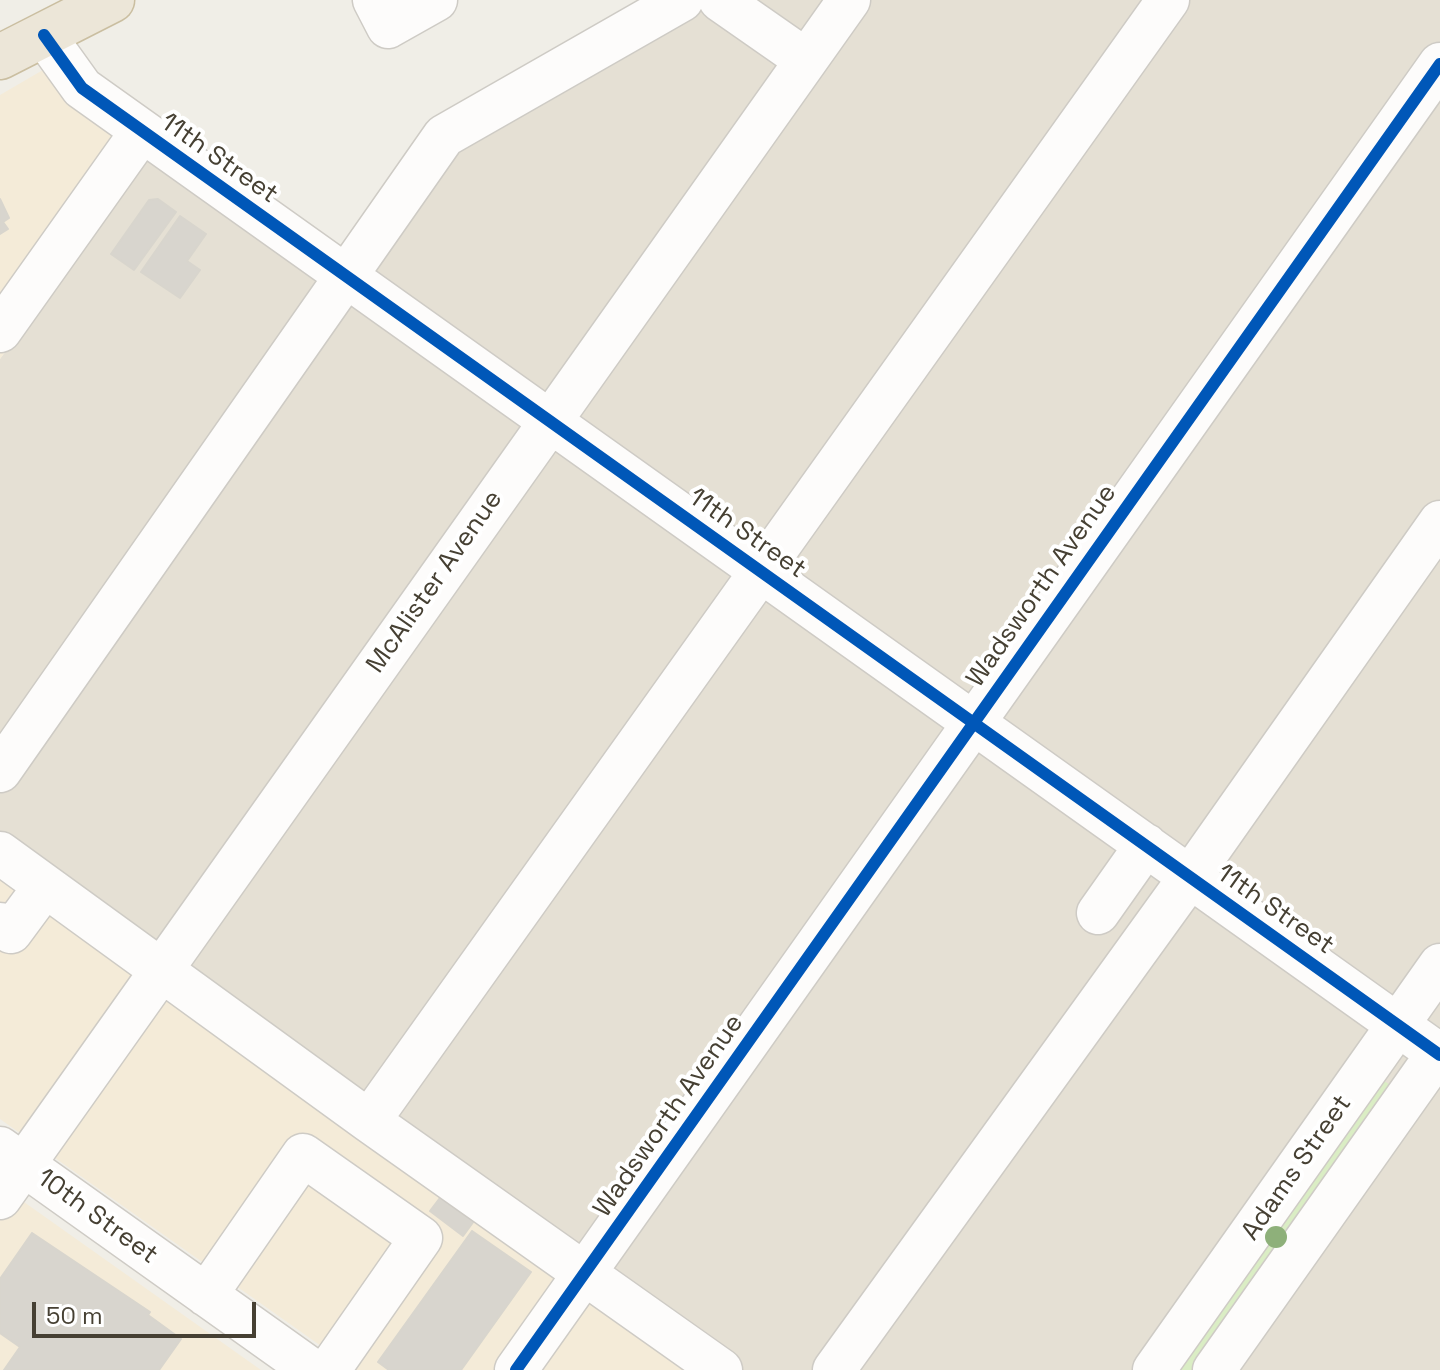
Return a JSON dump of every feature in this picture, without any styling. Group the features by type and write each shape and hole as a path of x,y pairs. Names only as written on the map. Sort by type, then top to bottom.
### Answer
{"highway":[{"path":"0,57 112,0"}],"street":[{"path":"374,0 388,27 436,0"},
{"path":"0,771 444,136 682,0"},
{"path":"720,0 806,60"},
{"name":"McAlister Avenue","path":"8,1170 161,969 849,0"},
{"path":"369,1121 1168,0"},
{"name":"11th Street","path":"44,35 82,88 1439,1053"},
{"name":"Wadsworth Avenue","path":"516,1370 1440,64"},
{"path":"0,331 142,131"},
{"path":"834,1370 1198,882 1440,522"},
{"path":"1098,913 1146,845"},
{"path":"0,853 369,1121 721,1370"},
{"path":"1160,952 1198,882"},
{"path":"0,924 11,932 45,886"},
{"name":"Adams Street","path":"1154,1370 1440,965"},
{"name":"Adams Street","path":"1214,1370 1439,1053"},
{"path":"206,1295 303,1155 421,1238 329,1370"},
{"name":"10th Street","path":"8,1170 206,1295 285,1362"}],"shaded area":[{"path":"669,0 1440,0 1440,1370 731,1370 0,856 0,359 156,146 336,272 437,135"},
{"path":"48,67 156,146 0,359 0,95"},
{"path":"0,856 731,1370 355,1370 0,1119"},
{"path":"0,1185 261,1370 0,1370"}],"green space":[{"path":"1384,1081 1392,1086 1391,1091 1193,1370 1176,1370"}],"building":[{"path":"0,199 9,218 3,222 8,229 0,234"},
{"path":"158,199 176,212 134,270 111,254 149,200"},
{"path":"180,216 206,234 187,261 200,270 180,298 141,272"},
{"path":"449,1186 482,1210 463,1236 430,1211"},
{"path":"472,1231 531,1272 461,1370 389,1370 378,1362"},
{"path":"32,1233 150,1312 148,1315 181,1339 159,1370 4,1370 20,1347 0,1333 0,1279"}],"cycle path":[{"path":"44,35 82,88 1440,1055"},
{"path":"516,1370 1440,64"}]}
